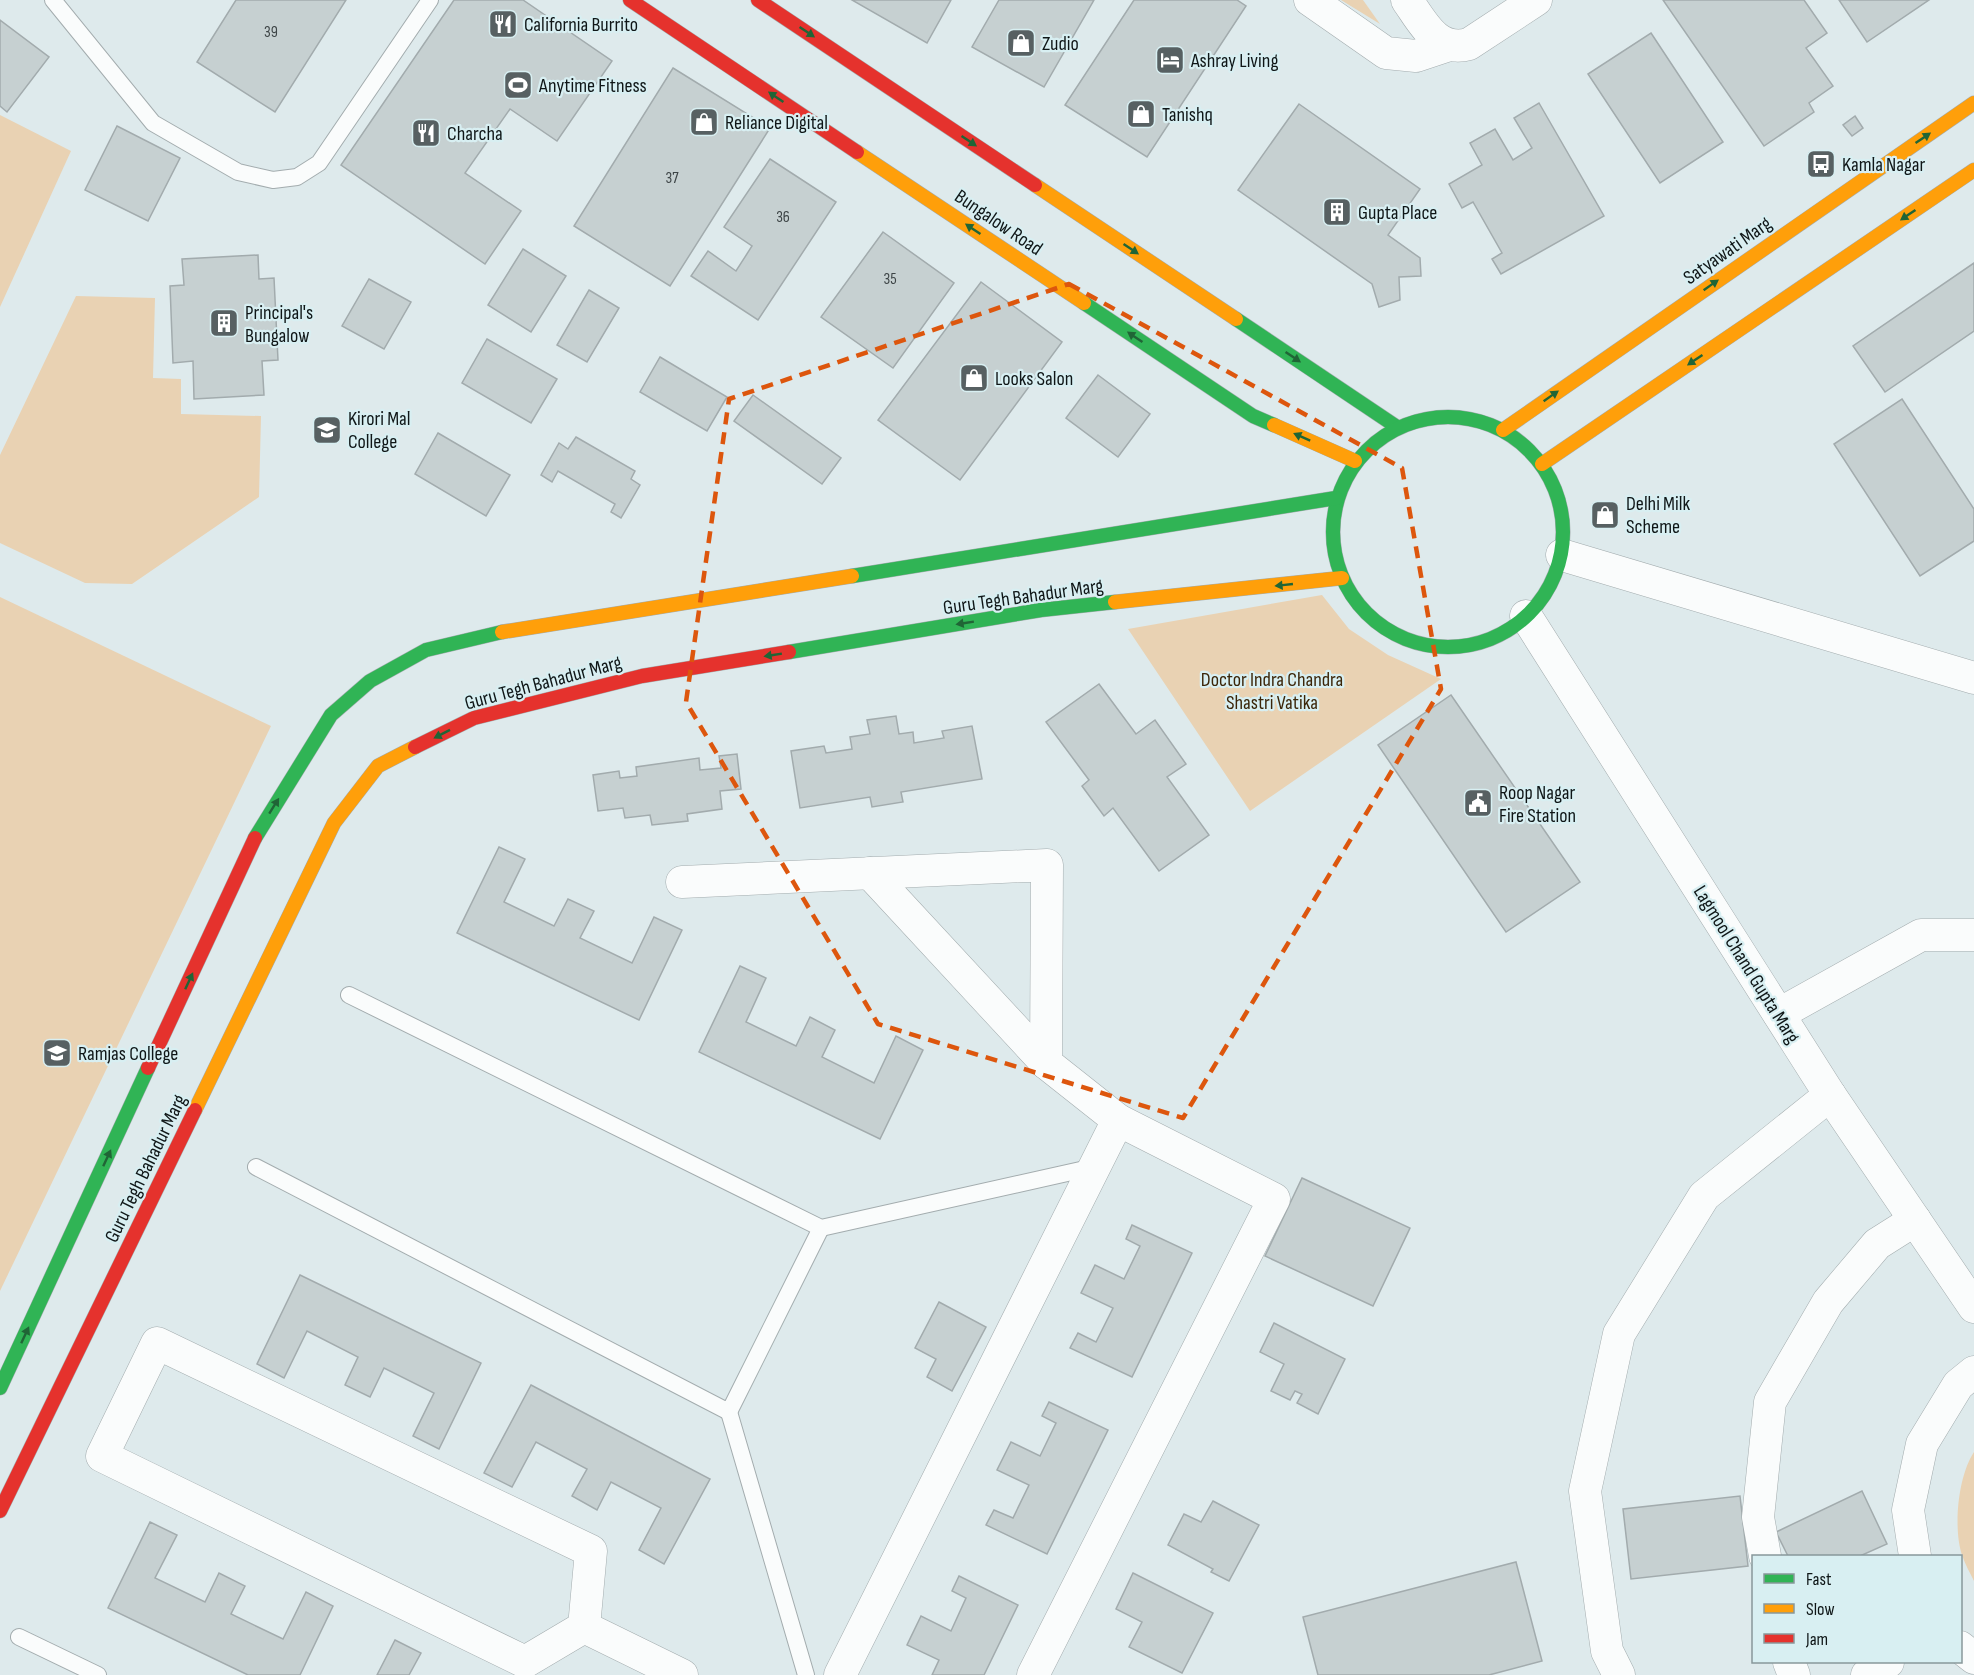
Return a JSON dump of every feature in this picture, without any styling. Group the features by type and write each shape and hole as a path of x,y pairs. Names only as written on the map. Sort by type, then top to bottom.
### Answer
{"street":[{"name":"Bungalow Road","path":"630,0 1253,416 1355,461"},
{"path":"758,0 1397,427"},
{"path":"1310,0 1386,53 1416,56 1446,46 1458,47 1469,44 1536,0"},
{"path":"1407,0 1431,34 1446,46"},
{"name":"Satyawati Marg","path":"1503,430 1974,103"},
{"path":"1542,464 1974,170"},
{"path":"1450,415 1503,430 1542,464 1560,502 1564,523 1562,555 1549,588 1527,616 1496,636 1461,646 1425,644 1390,631 1362,609 1342,578 1332,539 1336,498 1355,461 1397,427 1450,415"},
{"name":"Guru Tegh Bahadur Marg","path":"0,1388 258,831 331,715 370,681 426,650 506,631 1336,498"},
{"path":"1562,555 1974,678"},
{"name":"Guru Tegh Bahadur Marg","path":"0,1511 334,823 378,766 474,718 642,676 1041,610 1342,578"},
{"name":"Lagmool Chand Gupta Marg","path":"1527,616 1830,1095 1974,1307"},
{"path":"682,882 1047,865 1046,1063"},
{"path":"870,873 1046,1063 1118,1120 1274,1199 1032,1675"},
{"path":"1779,1014 1921,935 1974,935"},
{"path":"1619,1675 1607,1651 1585,1491 1619,1334 1704,1196 1830,1095"},
{"path":"840,1675 1118,1120"},
{"path":"1765,1555 1758,1517 1770,1402 1828,1302 1877,1244 1915,1220"},
{"path":"157,1343 591,1551 584,1627 525,1662 102,1456 157,1343"},
{"path":"1915,1555 1908,1510 1922,1444 1958,1385 1974,1372"},
{"path":"584,1627 682,1675"},
{"path":"1962,1649 1974,1658"},
{"path":"1866,1675 1888,1663"},
{"path":"1891,1663 1901,1675"}],"lane":[{"path":"53,0 153,123 238,172 273,180 297,177 319,163 430,0"},
{"path":"349,995 821,1228 1094,1167"},
{"path":"256,1167 729,1412"},
{"path":"806,1675 729,1412 821,1228"},
{"path":"19,1637 98,1675"}],"highlighted area":[{"path":"1069,284 1402,468 1441,689 1183,1118 878,1024 686,702 729,399"}],"green space":[{"path":"1341,0 1363,0 1380,24"},
{"path":"0,115 71,151 0,307"},
{"path":"76,296 155,298 153,378 181,379 181,414 261,416 259,497 132,584 85,583 0,543 0,455"},
{"name":"Doctor Indra Chandra Shastri Vatika","path":"1322,595 1349,629 1388,655 1441,679 1250,811 1128,629"},
{"name":"Ramjas College","path":"0,597 271,726 0,1291"},
{"path":"1974,1452 1974,1581 1959,1544 1958,1517 1964,1474"}],"building":[{"path":"236,0 346,0 275,112 197,62"},
{"path":"454,0 523,0 612,61 557,141 510,109 465,173 521,211 485,264 341,165"},
{"path":"852,0 951,0 927,43"},
{"path":"999,0 1094,0 1044,87 972,47"},
{"path":"1134,0 1237,0 1246,6 1147,157 1065,105"},
{"path":"1663,0 1804,0 1827,33 1806,48 1833,86 1809,103 1814,112 1764,146"},
{"path":"1839,0 1929,0 1867,42"},
{"path":"0,20 49,57 7,112 0,106"},
{"path":"1651,33 1723,142 1660,183 1588,74"},
{"path":"673,68 770,128 670,286 574,226"},
{"path":"1539,103 1604,216 1501,274 1492,259 1502,253 1473,202 1462,208 1449,184 1482,165 1470,143 1495,129 1513,160 1532,148 1514,118"},
{"name":"Gupta Place","path":"1299,104 1420,189 1388,235 1420,258 1421,276 1399,277 1400,300 1379,307 1372,284 1238,190"},
{"path":"1855,116 1863,128 1852,136 1843,125"},
{"path":"117,126 180,158 148,221 85,190"},
{"path":"770,159 836,202 758,320 691,276 708,251 736,271 752,246 724,227"},
{"path":"883,232 954,283 893,368 821,317"},
{"path":"523,249 566,276 531,332 488,305"},
{"name":"Principal's Bungalow","path":"258,255 259,279 274,278 278,360 262,361 264,395 194,399 193,361 173,363 170,286 184,285 182,259"},
{"path":"1974,263 1974,331 1885,392 1853,346"},
{"path":"369,279 411,302 384,349 342,326"},
{"path":"981,282 1062,342 960,480 878,420"},
{"path":"589,290 619,308 587,362 557,345"},
{"path":"487,339 557,379 531,423 462,383"},
{"path":"660,357 727,397 707,431 640,392"},
{"path":"1098,375 1150,414 1118,457 1066,418"},
{"path":"753,395 841,458 822,484 734,421"},
{"path":"1902,399 1974,509 1974,541 1920,576 1834,444"},
{"path":"438,433 510,475 486,516 415,474"},
{"path":"576,437 635,471 631,479 640,485 621,518 611,512 615,504 558,471 552,482 541,475 559,443 568,449"},
{"path":"1099,684 1136,734 1155,720 1186,764 1167,777 1209,835 1159,871 1113,808 1104,816 1082,786 1089,780 1046,722"},
{"path":"1451,695 1580,882 1506,932 1378,745"},
{"path":"896,716 899,734 913,732 914,743 944,738 942,731 972,726 982,779 901,792 903,802 872,807 870,797 800,808 791,751 824,746 826,753 852,749 850,737 870,734 867,720"},
{"path":"737,754 741,789 720,791 722,809 687,814 688,821 652,825 650,815 625,818 623,808 598,811 593,775 619,771 620,778 637,776 636,767 699,758 700,770 721,768 719,756"},
{"path":"499,847 525,859 504,902 554,926 568,899 594,911 580,938 632,963 654,917 682,930 639,1020 457,933"},
{"path":"740,966 766,978 746,1022 796,1046 810,1017 835,1030 822,1057 874,1083 896,1036 923,1050 880,1139 699,1052"},
{"path":"1302,1178 1410,1228 1373,1306 1265,1256"},
{"path":"1132,1225 1192,1253 1132,1377 1070,1348 1078,1333 1096,1342 1113,1308 1081,1293 1095,1265 1124,1279 1140,1246 1126,1239"},
{"path":"300,1275 481,1363 439,1449 413,1436 434,1393 384,1368 370,1397 345,1385 358,1357 307,1331 284,1378 257,1364"},
{"path":"939,1302 986,1327 952,1391 927,1377 936,1359 915,1348"},
{"path":"1274,1323 1345,1359 1318,1414 1297,1403 1302,1394 1295,1391 1290,1400 1271,1391 1284,1364 1260,1352"},
{"path":"531,1385 710,1479 664,1564 639,1550 661,1508 611,1482 597,1510 572,1496 587,1469 536,1442 512,1487 484,1473"},
{"path":"1049,1402 1108,1430 1047,1554 986,1525 994,1510 1013,1518 1029,1485 997,1470 1011,1442 1040,1456 1056,1423 1042,1416"},
{"path":"1862,1491 1887,1544 1862,1555 1788,1555 1776,1532"},
{"path":"1740,1496 1748,1566 1631,1579 1623,1509"},
{"path":"1213,1501 1259,1525 1229,1581 1211,1572 1213,1569 1168,1545 1184,1514 1201,1522"},
{"path":"150,1522 177,1535 155,1578 205,1602 219,1573 245,1586 231,1614 283,1639 306,1592 333,1606 300,1675 248,1675 108,1608"},
{"path":"1516,1562 1542,1661 1489,1675 1318,1675 1303,1617"},
{"path":"1133,1573 1213,1613 1182,1673 1129,1647 1142,1622 1116,1609"},
{"path":"959,1576 1018,1605 984,1675 932,1675 939,1660 907,1645 921,1616 951,1631 966,1598 952,1591"},
{"path":"395,1640 421,1653 409,1675 377,1675"}],"traffic: fast":[{"path":"1084,303 1253,416 1274,425"},
{"path":"1236,319 1397,427"},
{"path":"1448,417 1492,426 1521,443 1537,459 1558,499 1563,532 1554,576 1537,605 1521,621 1481,642 1448,647 1404,638 1375,621 1359,605 1338,565 1333,532 1342,488 1359,459 1375,443 1415,422 1448,417"},
{"path":"852,576 1336,498"},
{"path":"789,652 1041,610 1115,602"},
{"path":"255,838 331,715 370,681 426,650 502,632"},
{"path":"0,1388 148,1068"}],"traffic: slow":[{"path":"1503,430 1974,103"},
{"path":"857,152 1084,303"},
{"path":"1542,464 1974,170"},
{"path":"1035,185 1236,319"},
{"path":"1274,425 1355,461"},
{"path":"502,632 852,576"},
{"path":"1115,602 1342,578"},
{"path":"195,1110 334,823 378,766 415,747"}],"traffic: jam":[{"path":"630,0 857,152"},
{"path":"758,0 1035,185"},
{"path":"415,747 474,718 642,676 789,652"},
{"path":"148,1068 255,838"},
{"path":"0,1511 195,1110"}],"place":[{"name":"California Burrito","path":"503,24"},
{"name":"Zudio","path":"1021,43"},
{"name":"Ashray Living","path":"1170,60"},
{"name":"Anytime Fitness","path":"518,85"},
{"name":"Tanishq","path":"1141,114"},
{"name":"Reliance Digital","path":"704,122"},
{"name":"Charcha","path":"426,133"},
{"name":"Kamla Nagar","path":"1821,164"},
{"name":"Gupta Place","path":"1337,212"},
{"name":"Principal's Bungalow","path":"224,323"},
{"name":"Looks Salon","path":"974,378"},
{"name":"Kirori Mal College","path":"327,430"},
{"name":"Delhi Milk Scheme","path":"1605,515"},
{"name":"Roop Nagar Fire Station","path":"1478,803"},
{"name":"Ramjas College","path":"57,1053"}]}
